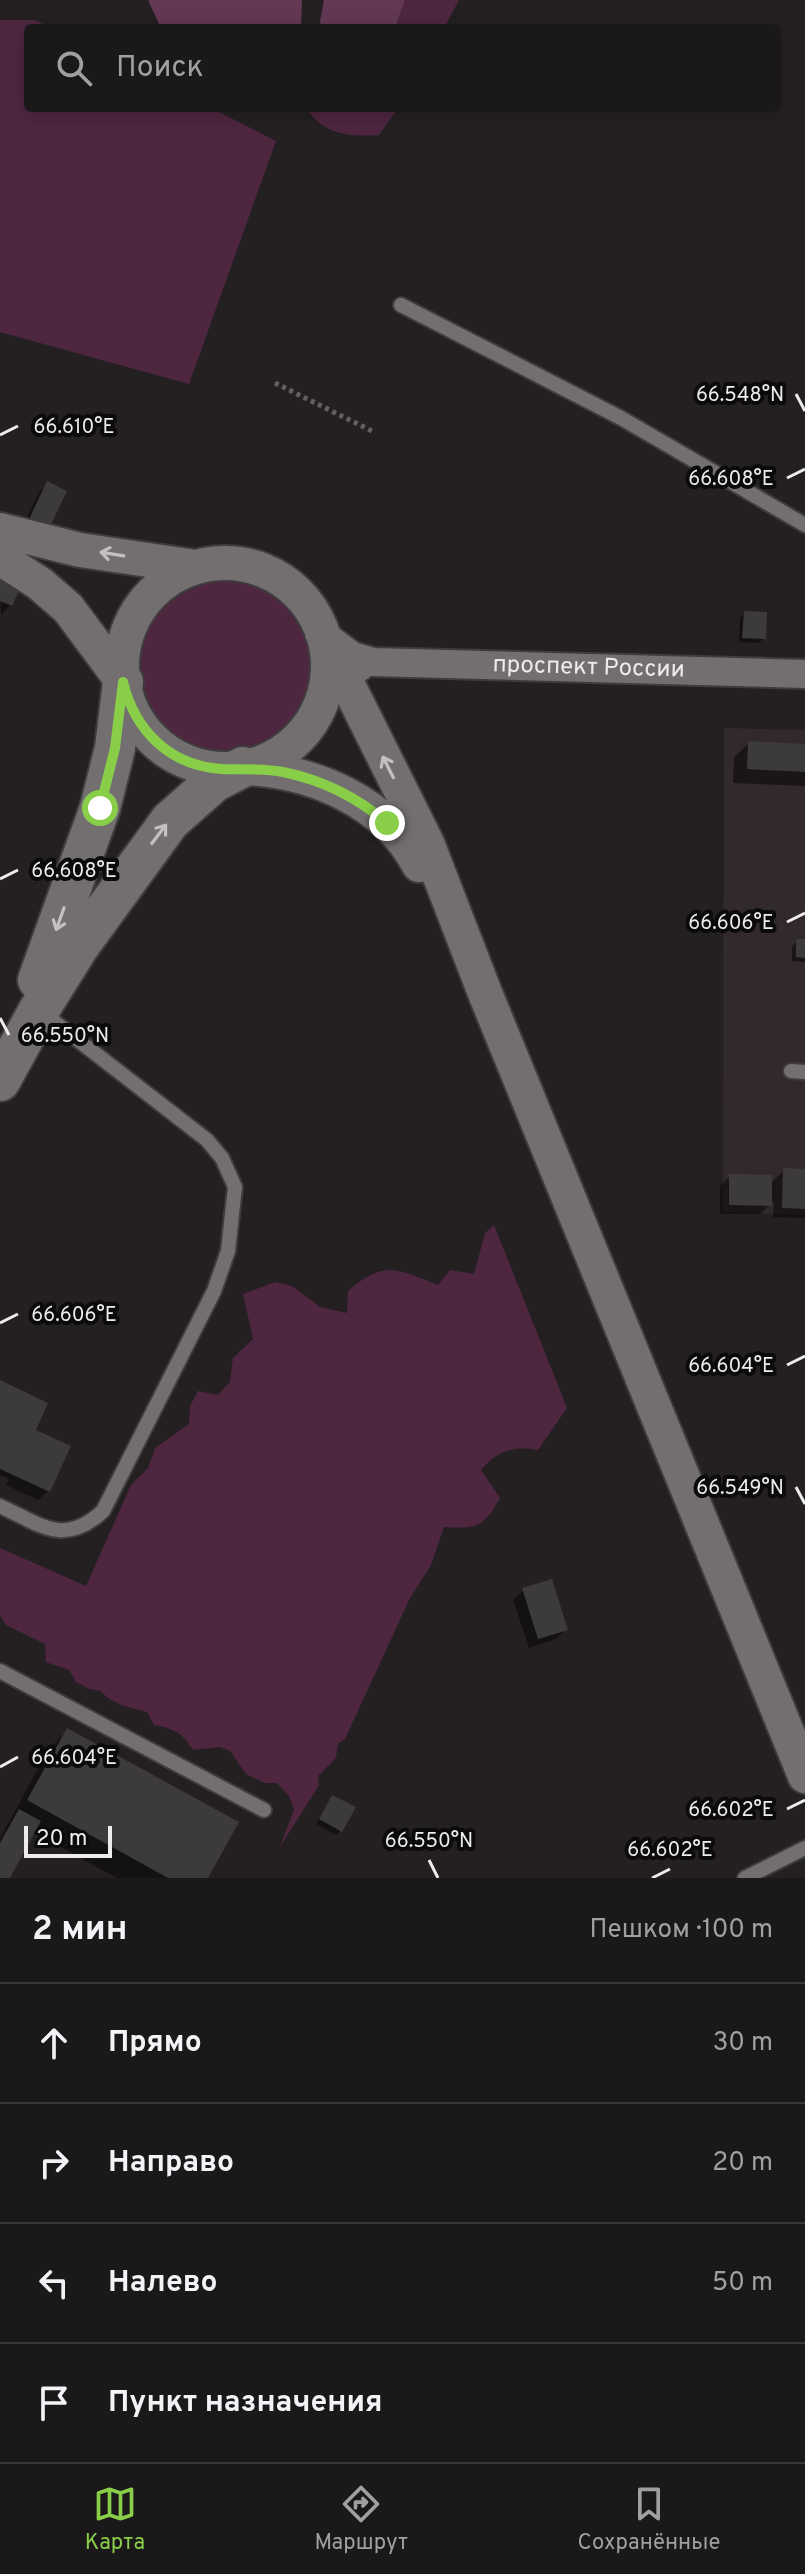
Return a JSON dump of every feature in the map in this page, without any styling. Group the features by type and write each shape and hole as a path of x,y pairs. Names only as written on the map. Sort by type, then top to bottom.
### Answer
{"main road":[{"path":"4,1072 100,808 115,748 123,682"},
{"path":"4,1072 79,946 170,821 214,782 243,767"}],"street":[{"path":"0,530 80,550 189,566 231,563 251,566 287,584 314,615 342,677 427,843 485,993 805,1776"},
{"path":"0,558 39,583 68,608 123,682"},
{"path":"189,566 156,589 132,622 122,662 123,682 135,716 152,738 173,755 207,767 283,772 331,787 371,809 411,850 485,993"},
{"path":"322,633 352,656 373,662"},
{"path":"320,705 327,677 322,633"},
{"path":"243,767 271,758 295,741 313,719 329,690 342,677 373,662"},
{"name":"проспект России","path":"373,662 805,674"}],"lane":[{"path":"401,305 621,418 805,525"},
{"path":"0,1506 52,1530 71,1531 90,1523 103,1511 214,1291 228,1251 234,1217 235,1187 222,1158 207,1140 39,1010"},
{"path":"0,1671 264,1810"},
{"path":"745,1878 805,1848"}],"path":[{"path":"275,383 372,431"}],"shaded area":[{"path":"148,0 302,0 301,24 159,24"},
{"path":"324,0 405,0 396,24 320,24"},
{"path":"405,0 459,0 446,24 396,24"},
{"path":"0,20 35,20 43,24 24,24 24,112 219,112 276,141 189,384 0,332"},
{"path":"309,112 395,112 379,135 368,136 329,129"},
{"path":"224,580 257,587 285,605 303,633 310,666 303,699 285,727 257,745 224,752 191,745 163,727 145,699 138,666 145,633 163,605 191,587"},
{"path":"724,728 805,730 805,1215 723,1212"},
{"path":"494,1225 567,1408 538,1450 506,1451 481,1470 500,1498 489,1515 478,1524 444,1527 431,1565 410,1598 345,1739 338,1744 336,1758 318,1776 319,1785 280,1847 294,1809 289,1796 277,1783 265,1783 246,1774 230,1751 220,1747 193,1750 177,1732 154,1725 147,1712 122,1705 101,1691 76,1682 69,1670 46,1662 45,1644 6,1625 0,1615 0,1548 86,1586 131,1485 148,1468 155,1448 189,1424 190,1406 198,1391 218,1395 230,1382 233,1358 253,1339 243,1294 275,1282 292,1286 320,1307 347,1313 348,1291 381,1271 401,1272 438,1285 450,1270 474,1274 485,1233"}],"building":[{"path":"47,481 67,491 12,606 0,601 0,581"},
{"path":"744,611 767,612 766,639 742,638"},
{"path":"748,741 805,744 805,772 747,769"},
{"path":"796,939 805,939 805,958 796,957"},
{"path":"783,1168 805,1169 805,1209 782,1208"},
{"path":"729,1174 772,1175 772,1206 729,1205"},
{"path":"0,1380 48,1403 36,1430 71,1446 50,1492 0,1469"},
{"path":"552,1579 568,1630 538,1639 522,1588"},
{"path":"67,1728 239,1822 208,1878 168,1878 27,1800"},
{"path":"332,1795 356,1807 342,1832 319,1819"},
{"path":"19,1809 41,1821 10,1878 0,1878 0,1843"}],"route":[{"path":"100,808 115,748 123,682 135,716 145,731 173,755 207,767 262,769 307,778 350,796 387,823"}]}
